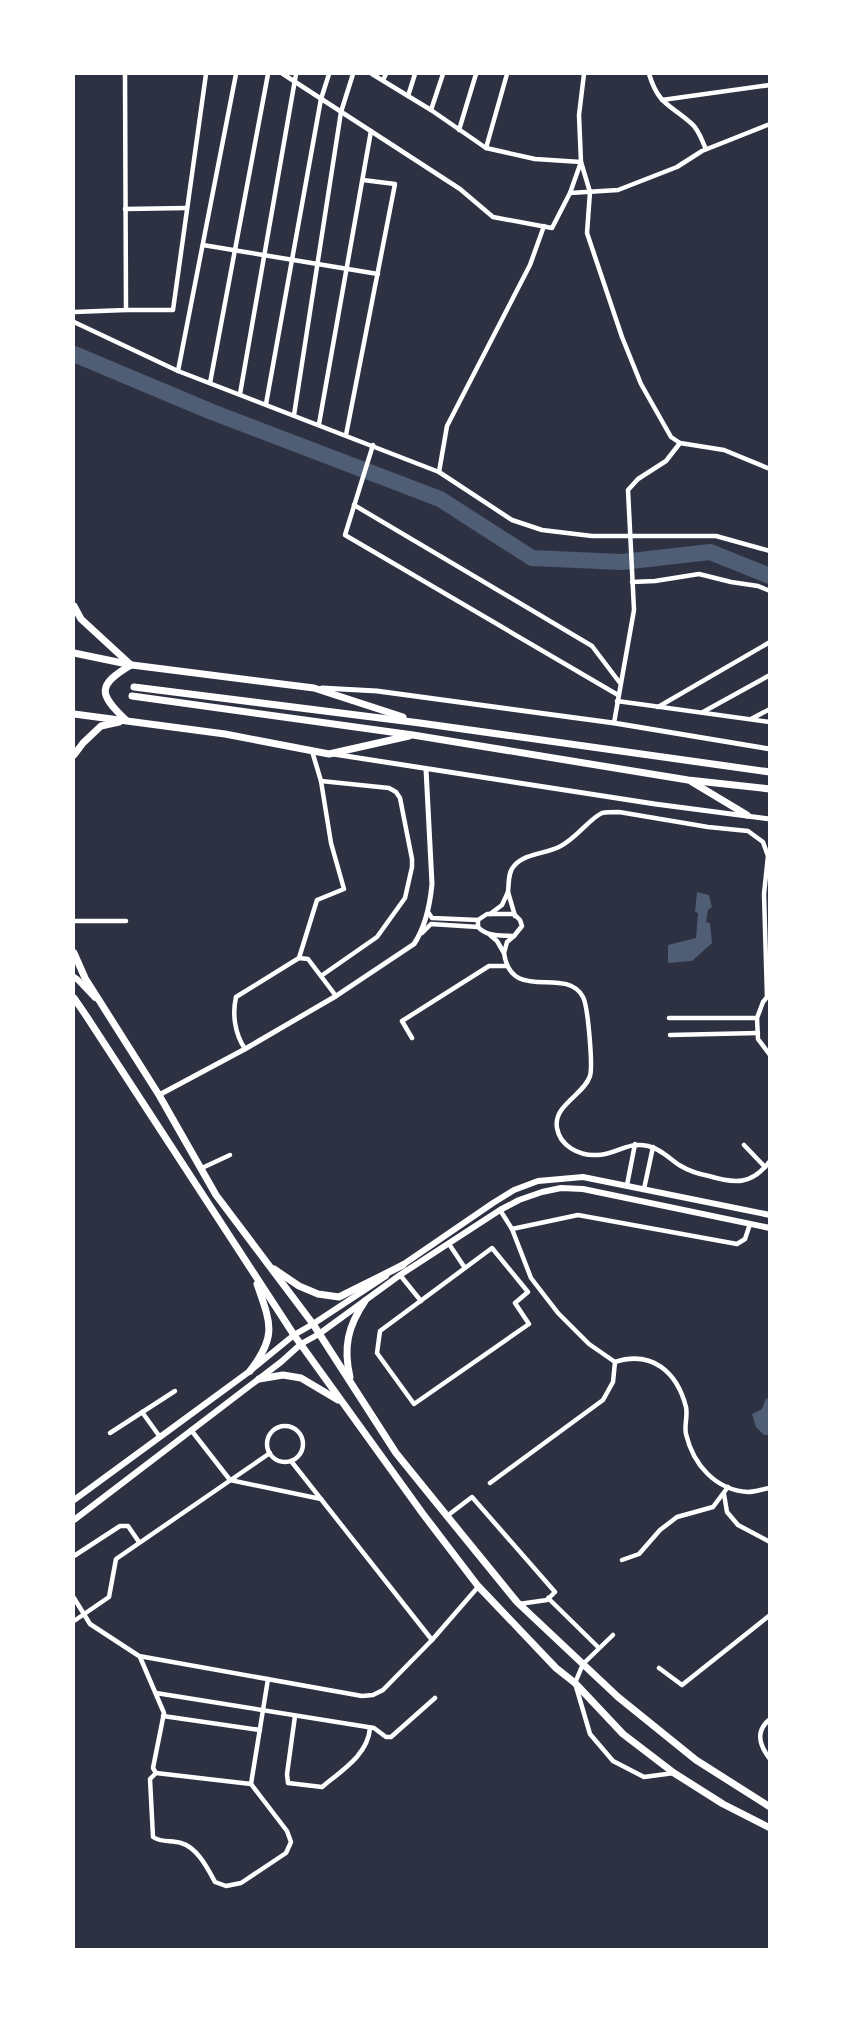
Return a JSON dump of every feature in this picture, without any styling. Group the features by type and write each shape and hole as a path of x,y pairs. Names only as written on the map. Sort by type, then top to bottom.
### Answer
{"main road":[{"path":"74,607 81,619 132,665"},
{"path":"74,653 132,665 313,688 421,723"},
{"path":"126,720 109,705 105,695 106,688 115,675 132,665"},
{"path":"134,687 421,723 769,772"},
{"path":"132,696 413,735 688,780 769,789"},
{"path":"74,714 225,734 329,754 413,735"},
{"path":"74,755 101,726 126,720"},
{"path":"688,780 747,815"},
{"path":"74,953 85,978 159,1095 216,1195 313,1324 396,1453 447,1516 519,1604 618,1697 696,1760 769,1807"},
{"path":"74,977 103,1007"},
{"path":"75,1002 294,1335 478,1586 623,1734 674,1773 723,1804 769,1828"},
{"path":"74,1500 250,1371 294,1335 514,1190 538,1181 583,1177 769,1215"},
{"path":"74,1520 301,1344 448,1243 519,1200 561,1188 583,1189 769,1228"},
{"path":"268,1265 299,1286 318,1294 339,1297 403,1265"},
{"path":"250,1371 270,1337 267,1314 254,1273"},
{"path":"352,1385 345,1356 350,1329 365,1301"},
{"path":"259,1379 283,1375 301,1378 344,1404"}],"street":[{"path":"125,74 126,310"},
{"path":"74,312 173,310 206,74"},
{"path":"178,371 236,74"},
{"path":"210,383 268,74"},
{"path":"283,74 460,189 493,217 552,228 570,193 581,162"},
{"path":"240,394 296,74"},
{"path":"266,404 321,99 329,74"},
{"path":"294,415 341,112 353,74"},
{"path":"372,74 486,148 535,159 581,162"},
{"path":"383,80 386,74"},
{"path":"408,96 415,74"},
{"path":"431,110 443,74"},
{"path":"459,130 476,74"},
{"path":"486,148 507,74"},
{"path":"584,74 579,115 581,162 590,192 587,233 641,384 671,437 680,443 724,450 769,469"},
{"path":"649,74 654,92 672,110 695,126 706,149"},
{"path":"662,100 769,85"},
{"path":"570,193 618,190 677,167 706,149 769,124"},
{"path":"319,424 371,131"},
{"path":"346,435 395,184 363,180"},
{"path":"125,209 187,208"},
{"path":"439,472 447,426 530,265 544,226"},
{"path":"203,245 378,274"},
{"path":"74,322 178,371 439,472 512,520 542,530 592,536 716,536 769,551"},
{"path":"614,723 634,610 628,490 638,479 666,461 680,443"},
{"path":"373,445 345,534 617,698 658,707 769,722"},
{"path":"354,505 592,646 620,683"},
{"path":"632,579 655,582 699,574 758,586 769,591"},
{"path":"658,707 769,642"},
{"path":"702,713 769,674"},
{"path":"313,688 377,691 614,723 769,748"},
{"path":"751,719 769,709"},
{"path":"299,958 317,900 344,889 331,843 313,751"},
{"path":"329,754 769,819"},
{"path":"159,1095 336,996 414,944 421,933 428,911 432,884 426,769"},
{"path":"321,782 388,788 396,792 403,812 412,867 405,898 377,937 321,976"},
{"path":"428,911 432,918 478,920 490,914 502,905 508,892 510,870 516,862 559,847 604,812 748,831 762,842 768,856 764,894 767,997 757,1018 758,1039 769,1055"},
{"path":"504,953 508,942 522,926 508,892"},
{"path":"490,914 516,916"},
{"path":"478,920 478,927 482,932 497,941 508,966 517,978 574,987 582,996 587,1009 591,1075 563,1107 556,1125 561,1139 571,1149 597,1155 635,1144 653,1147 692,1172 739,1182 751,1178 769,1161"},
{"path":"74,921 126,921"},
{"path":"421,933 431,924 478,927"},
{"path":"489,935 514,936"},
{"path":"245,1049 238,1038 234,1006 236,997 299,958 309,959 336,996"},
{"path":"412,1038 402,1021 489,966 508,966"},
{"path":"670,1018 757,1018"},
{"path":"670,1035 758,1033"},
{"path":"627,1185 635,1144"},
{"path":"744,1145 765,1167"},
{"path":"644,1189 653,1147"},
{"path":"201,1169 230,1155"},
{"path":"500,1210 512,1229 531,1278 558,1313 589,1344 615,1362"},
{"path":"512,1229 578,1215 737,1244 745,1239 750,1224"},
{"path":"448,1243 465,1268"},
{"path":"492,1248 528,1292 515,1303 529,1324 414,1404 377,1353 380,1331 465,1268 492,1248"},
{"path":"400,1275 421,1301"},
{"path":"615,1362 630,1357 649,1360 666,1369 680,1387 687,1411 685,1431 692,1450 703,1470 718,1484 748,1492 769,1488"},
{"path":"490,1483 603,1400 613,1382 615,1362"},
{"path":"110,1433 175,1391"},
{"path":"142,1412 160,1437"},
{"path":"288,1426 298,1432 303,1441 301,1453 291,1461 279,1461 267,1447 269,1436 277,1428 288,1426"},
{"path":"191,1430 230,1480 322,1500"},
{"path":"74,1622 109,1597 116,1559 270,1453"},
{"path":"291,1461 432,1640"},
{"path":"622,1560 639,1554 660,1530 677,1517 713,1507 728,1487"},
{"path":"723,1493 726,1512 738,1525 769,1542"},
{"path":"447,1516 472,1497 555,1592 548,1598 519,1604"},
{"path":"74,1556 120,1526 128,1526 139,1542"},
{"path":"74,1598 90,1624 139,1656 362,1696 383,1690 432,1640 478,1586"},
{"path":"548,1598 599,1648"},
{"path":"660,1668 682,1685 769,1615"},
{"path":"613,1635 583,1664 575,1683 590,1734 613,1761 644,1777 674,1773"},
{"path":"139,1656 164,1713 153,1768 156,1773"},
{"path":"251,1784 268,1679"},
{"path":"155,1693 374,1728 386,1737 391,1737 435,1698"},
{"path":"163,1716 260,1730"},
{"path":"295,1716 288,1783 322,1787 361,1753 370,1728"},
{"path":"769,1719 762,1726 759,1736 763,1751 769,1759"},
{"path":"156,1773 251,1784 288,1831 291,1842 286,1853 241,1883 226,1886 215,1882 198,1855 184,1843 153,1837 150,1779 156,1773"}],"water":[{"path":"697,892 709,895 712,907 708,910 706,922 710,923 712,943 692,961 668,963 668,945 696,938"},
{"path":"766,1398 769,1400 769,1435 764,1435 756,1427 752,1414 762,1409"}],"waterway":[{"path":"74,354 212,412 440,499 532,558 622,562 710,552 770,576"}]}
